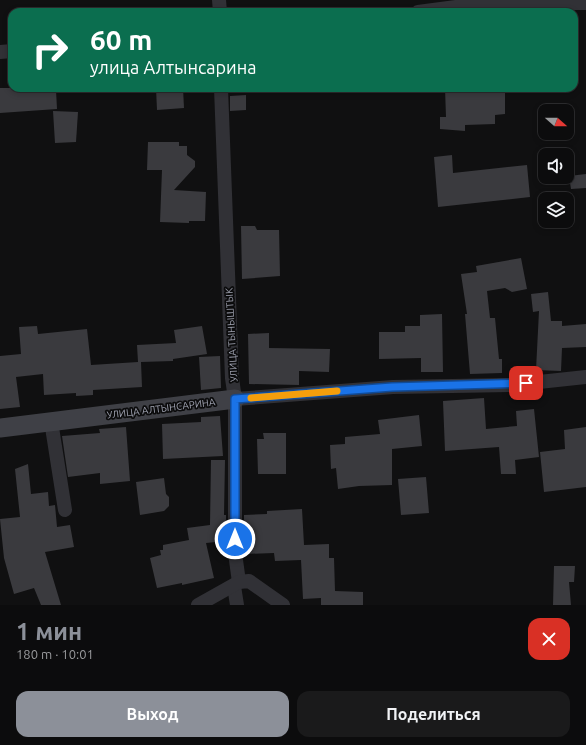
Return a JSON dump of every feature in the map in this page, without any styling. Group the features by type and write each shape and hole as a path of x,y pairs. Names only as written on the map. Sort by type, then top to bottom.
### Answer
{"street":[{"path":"448,8 533,3 586,3"},
{"name":"УЛИЦА ТЫНЫШТЫК","path":"221,92 232,378 235,399 235,552 237,605"},
{"name":"УЛИЦА АЛТЫНСАРИНА","path":"0,428 235,399 392,387 511,385 586,377"},
{"path":"52,421 65,510"},
{"path":"198,605 237,584 249,581 283,605"}],"building":[{"path":"0,88 8,88 8,92 56,92 57,109 0,113"},
{"path":"156,92 183,92 184,108 157,110"},
{"path":"445,92 505,92 505,114 495,115 495,124 465,125 465,131 440,129 440,117 446,117"},
{"path":"246,95 246,110 230,111 230,96"},
{"path":"53,111 78,112 76,142 55,143"},
{"path":"148,142 179,142 179,146 187,146 187,155 195,161 195,167 174,190 206,192 205,221 189,221 189,223 160,222 162,170 147,170"},
{"path":"452,155 453,173 527,165 530,197 438,207 434,157"},
{"path":"586,174 586,188 571,189 570,184 574,184 574,175"},
{"path":"241,226 255,226 257,230 279,230 280,276 242,279"},
{"path":"521,258 527,289 512,292 505,288 487,291 490,318 495,318 499,359 502,359 502,373 470,374 465,314 467,314 461,274 477,272 476,266"},
{"path":"548,292 551,321 562,321 562,326 586,324 586,347 562,348 561,371 536,370 539,311 533,312 531,294"},
{"path":"442,314 443,372 421,372 421,358 379,359 379,332 405,332 405,326 420,326 420,315"},
{"path":"37,326 38,334 87,329 91,365 138,362 137,345 176,343 174,330 202,326 207,354 173,359 173,361 141,362 142,387 93,390 93,395 76,396 76,393 44,395 43,374 16,377 20,407 0,409 0,356 21,354 19,327"},
{"path":"269,333 269,348 330,349 329,372 299,371 299,385 249,384 248,334"},
{"path":"220,356 221,388 201,390 199,357"},
{"path":"484,398 486,429 517,426 516,411 534,409 539,457 515,460 516,474 501,474 499,447 445,451 443,401"},
{"path":"419,415 422,446 392,449 392,485 359,486 338,489 336,468 331,469 330,445 345,444 345,437 380,434 378,420"},
{"path":"220,416 223,456 163,459 162,424 201,422 201,417"},
{"path":"126,427 130,481 100,484 100,473 68,477 62,436 100,433 99,429"},
{"path":"586,427 586,487 544,492 540,452 565,449 564,430"},
{"path":"263,433 286,433 286,474 258,474 257,439 264,439"},
{"path":"211,460 225,460 224,515 226,515 226,541 206,543 214,578 182,585 182,583 157,588 150,558 161,555 160,550 163,550 163,545 189,540 187,528 210,525"},
{"path":"28,464 31,494 48,492 49,506 55,505 57,527 70,525 74,547 45,552 61,605 41,605 34,588 14,594 4,558 0,519 20,517 15,469"},
{"path":"426,477 429,513 401,515 398,479"},
{"path":"164,478 166,494 169,497 169,506 164,511 140,515 136,482"},
{"path":"302,509 304,545 329,544 329,558 334,558 335,591 363,592 363,605 321,605 321,598 303,599 301,560 275,561 274,553 244,554 244,515 267,514 267,511"},
{"path":"554,566 575,566 574,582 569,582 571,605 553,605"}],"slow traffic":[{"path":"251,398 337,391"}],"route":[{"path":"235,539 235,399 392,387 511,385 526,383"}]}
